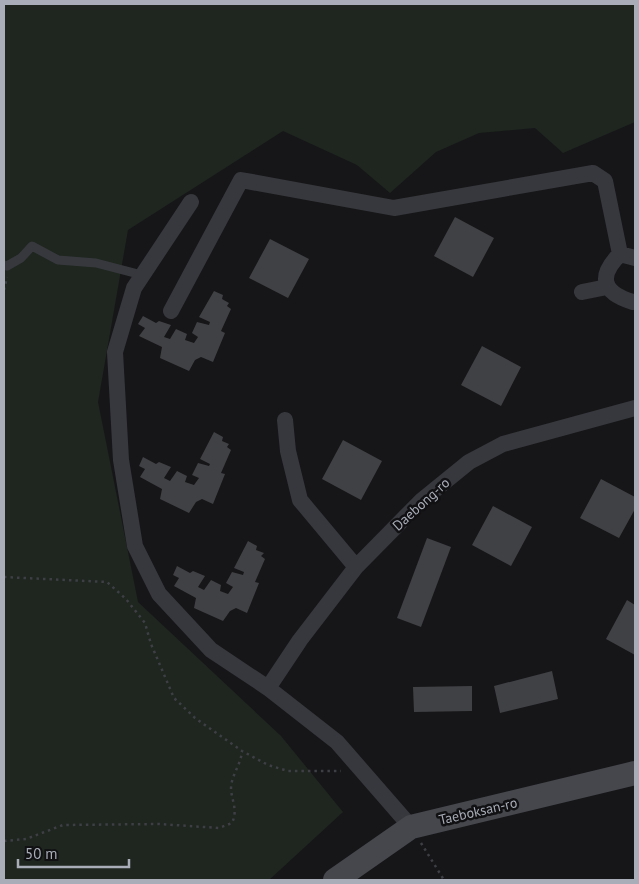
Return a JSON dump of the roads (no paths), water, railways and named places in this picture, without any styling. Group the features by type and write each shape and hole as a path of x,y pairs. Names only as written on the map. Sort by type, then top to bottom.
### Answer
{"street":[{"path":"171,311 241,180 394,208 593,173 605,181 628,256 609,267 605,277 607,287 619,298 635,304"},
{"path":"191,202 134,288 115,352 121,460 135,546 159,594 204,643 211,650 268,688 337,742 412,827"},
{"path":"582,292 607,287"},
{"name":"Daebong-ro","path":"268,688 300,640 356,567 420,501 469,462 503,444 635,408"},
{"path":"285,420 288,451 300,500 356,567"},
{"name":"Taeboksan-ro","path":"335,880 412,827 635,773"}],"lane":[{"path":"4,264 7,266 21,258 32,246 58,260 96,264 142,275"}]}
